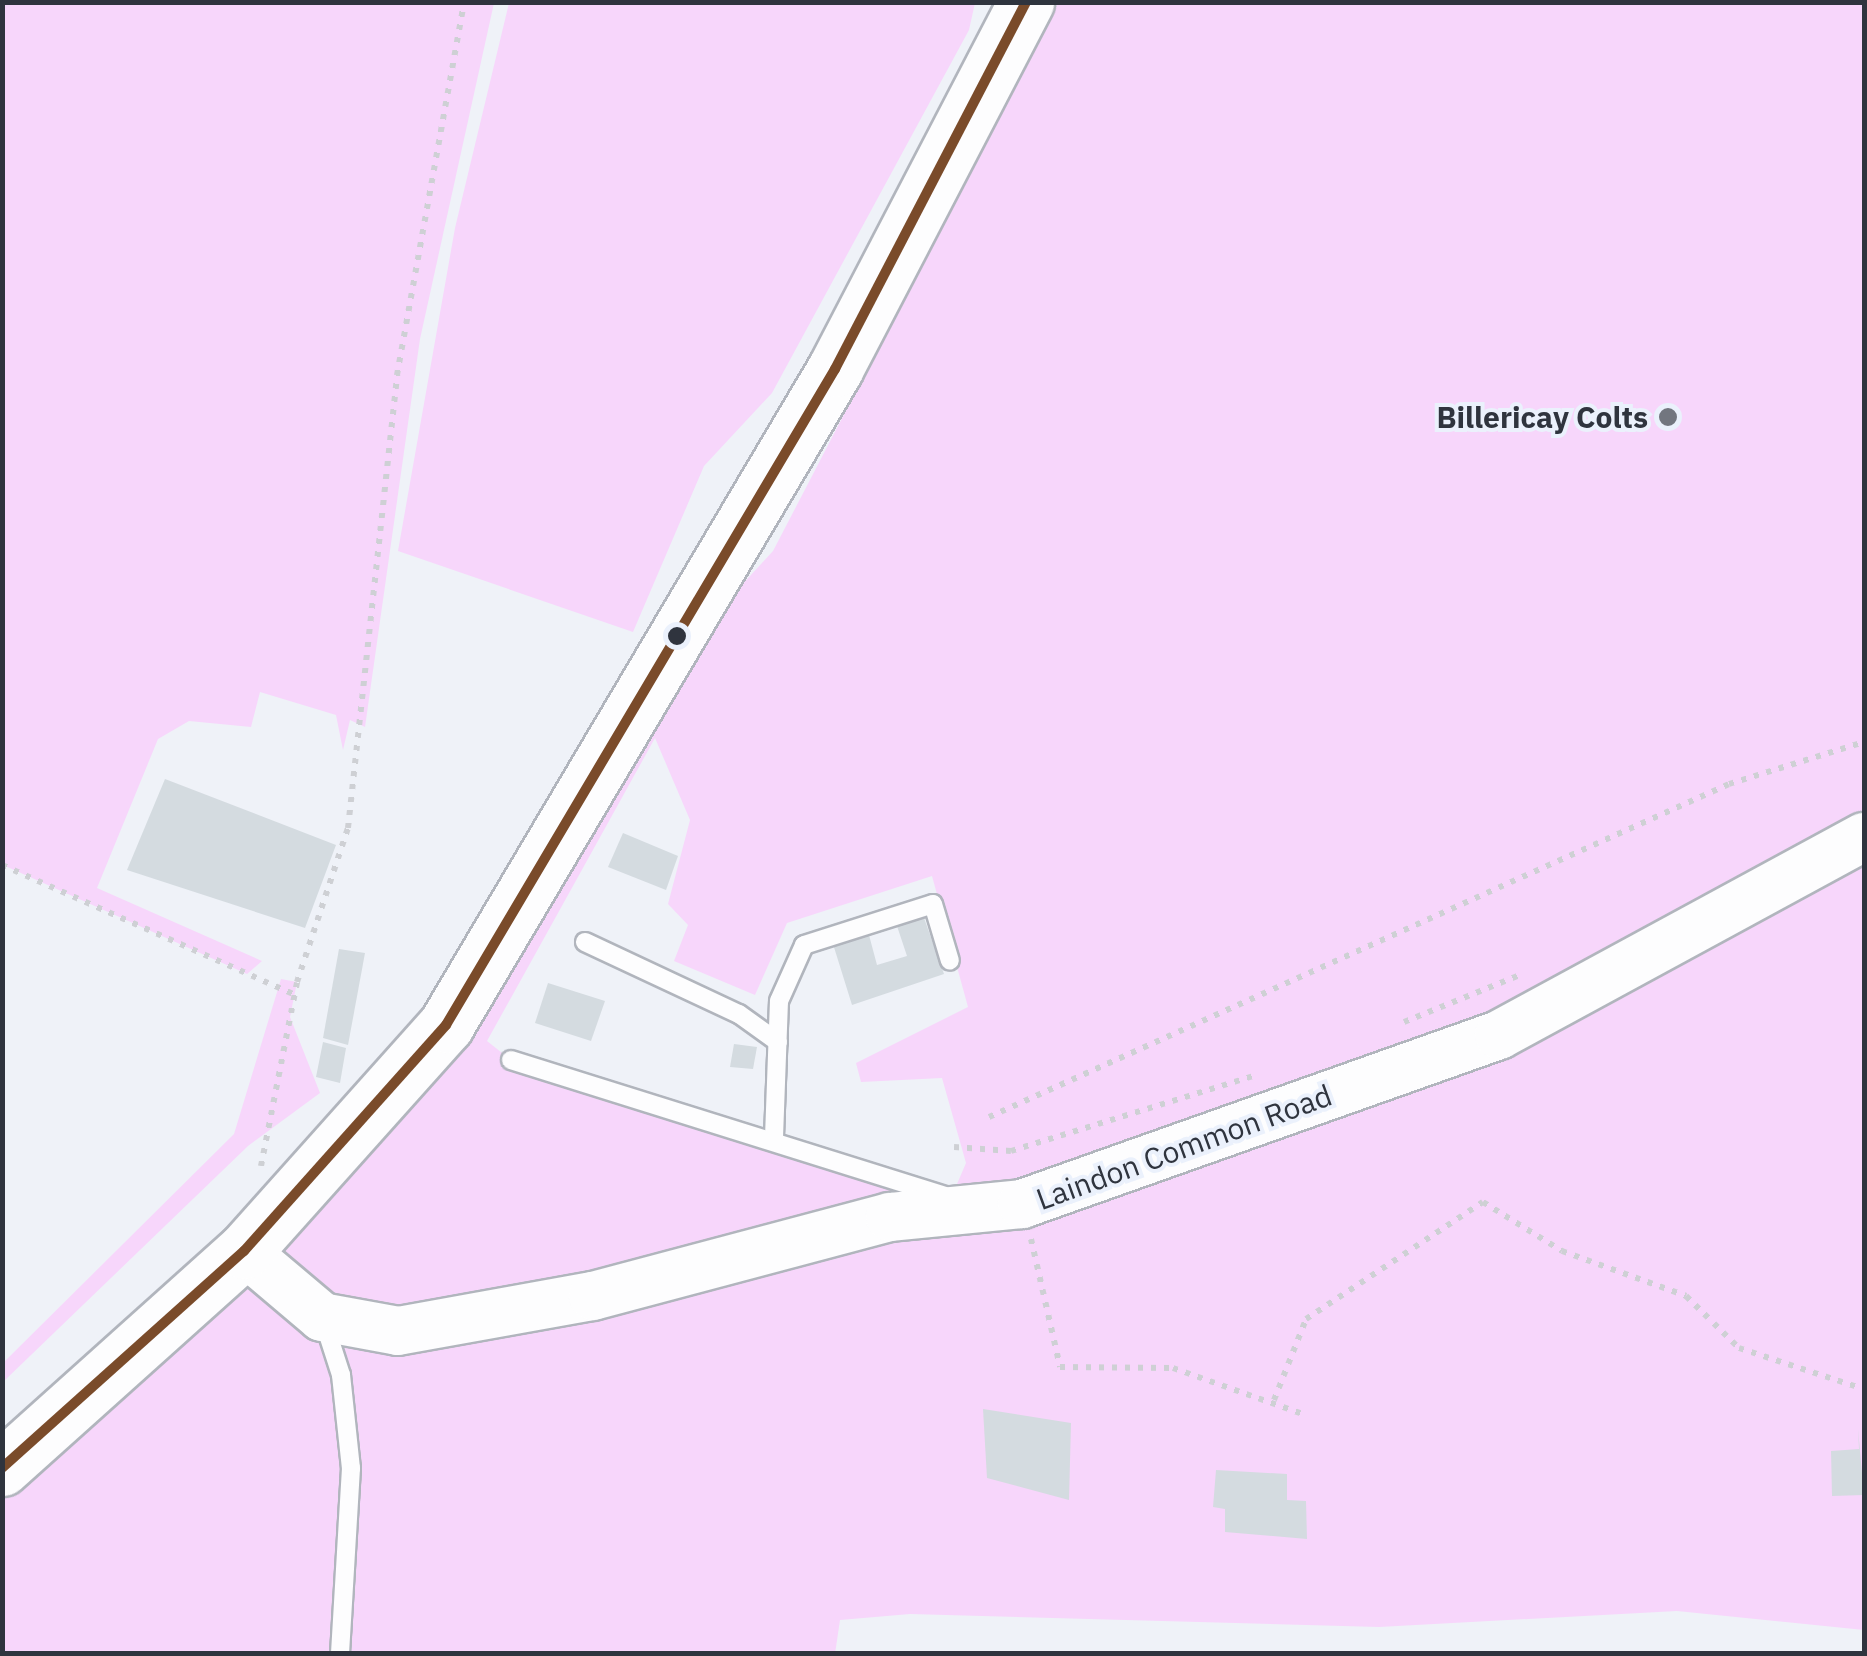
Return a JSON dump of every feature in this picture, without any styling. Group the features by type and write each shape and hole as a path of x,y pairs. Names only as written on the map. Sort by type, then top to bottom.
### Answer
{"main road":[{"path":"2,1468 244,1251 446,1026 836,369 1026,2"}],"street":[{"name":"Laindon Common Road","path":"244,1251 322,1317 357,1329 447,1327 890,1218 1022,1204 1499,1035 1864,837"}],"lane":[{"path":"774,1137 778,1042 788,968 820,936 933,904 950,961"},
{"path":"584,942 738,1014 778,1042"},
{"path":"510,1060 774,1137 974,1207"},
{"path":"322,1317 341,1376 352,1468 340,1654"}],"path":[{"path":"260,1173 295,995 348,828 396,375 464,2"},
{"path":"989,1117 1729,784 1864,742"},
{"path":"2,866 295,995"},
{"path":"1386,1029 1532,970"},
{"path":"954,1148 1011,1151 1266,1072"},
{"path":"1274,1400 1306,1320 1483,1202 1562,1251 1686,1296 1740,1348 1864,1388"},
{"path":"1022,1204 1060,1367 1173,1368 1274,1400 1303,1414"}],"shaded area":[{"path":"3,2 494,3 420,339 365,727 350,720 343,750 336,715 260,692 251,727 189,721 158,739 97,888 262,961 247,974 3,865"},
{"path":"509,3 975,3 969,30 772,393 704,466 633,632 398,551 455,228"},
{"path":"1058,3 1864,3 1864,1630 1677,1611 1379,1627 910,1614 840,1620 835,1654 3,1654 3,1468 339,1150 706,624 773,551","holes":["655,738 690,820 668,904 688,925 674,961 755,995 787,923 932,876 968,1007 856,1063 861,1082 942,1078 966,1163 951,1198 511,1060 487,1041"]},
{"path":"281,979 297,982 290,1017 320,1093 248,1146 3,1382 3,1363 234,1134"}],"building":[{"path":"165,779 336,845 305,928 127,870"},
{"path":"623,833 678,856 666,890 608,867"},
{"path":"923,915 944,974 852,1005 833,944 869,935 877,965 907,956 896,923"},
{"path":"339,949 365,953 348,1045 323,1038"},
{"path":"548,983 605,1001 591,1041 535,1023"},
{"path":"323,1042 346,1048 340,1083 316,1077"},
{"path":"734,1044 757,1047 753,1069 730,1067"},
{"path":"983,1409 1071,1423 1069,1500 987,1478"},
{"path":"1858,1429 1864,1495 1832,1496 1831,1451 1859,1449"},
{"path":"1216,1470 1287,1474 1287,1500 1306,1501 1307,1539 1225,1532 1225,1509 1213,1507"}],"transit line":[{"path":"2,1468 244,1251 446,1025 835,369 1026,2"}],"place":[{"name":"Billericay Colts","path":"1668,417"}]}
